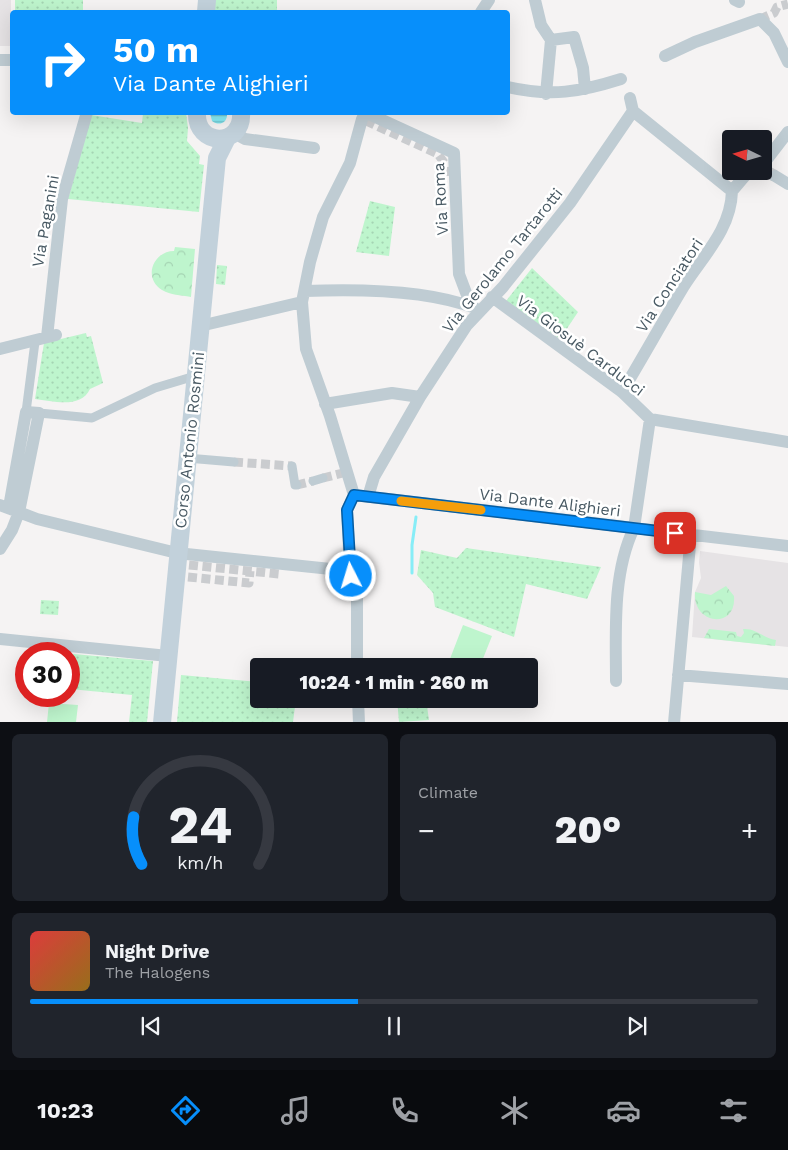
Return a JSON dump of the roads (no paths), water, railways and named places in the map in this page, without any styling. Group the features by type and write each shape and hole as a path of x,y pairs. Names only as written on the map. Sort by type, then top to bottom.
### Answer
{"main road":[{"path":"197,115 199,127 214,142 217,158"},
{"path":"217,158 230,135 241,122 241,115"},
{"path":"208,136 220,139 230,135"},
{"name":"Corso Antonio Rosmini","path":"162,722 217,158"}],"street":[{"path":"535,0 541,25 551,40 546,94"},
{"path":"666,56 695,42 760,19 774,34 788,62"},
{"path":"551,40 574,37 583,68 585,89"},
{"path":"510,87 546,94 585,89 621,79"},
{"path":"630,98 635,112 732,191 741,180"},
{"name":"Via Gerolamo Tartarotti","path":"368,497 374,477 420,397 475,308 492,297 570,202 635,112"},
{"name":"Via Paganini","path":"35,342 52,336 62,198 87,115"},
{"path":"357,658 357,596 350,571 347,510 354,495 345,473 326,404 306,348 304,297 310,262 323,217 350,163 364,115"},
{"name":"Via Roma","path":"366,115 454,153 460,274 475,308"},
{"path":"772,153 788,132"},
{"path":"230,135 245,139 314,148"},
{"path":"772,174 788,184"},
{"name":"Via Conciatori","path":"622,392 685,284 717,240 732,205 732,191"},
{"path":"200,326 304,297 340,290 408,294 475,308"},
{"name":"Via Giosuè Carducci","path":"492,297 622,392 650,419"},
{"path":"0,349 35,342 32,413 9,508 12,530 0,549"},
{"path":"32,413 92,418 155,388 195,376"},
{"path":"326,404 392,393 420,397"},
{"path":"616,680 616,600 628,540 634,528 650,419 788,442"},
{"path":"187,458 234,462"},
{"path":"292,466 295,485 297,485"},
{"path":"313,481 323,478"},
{"name":"Via Dante Alighieri","path":"354,495 788,546"},
{"path":"9,508 37,519 178,553 350,571"},
{"path":"674,722 691,534"},
{"path":"0,639 168,656"},
{"path":"678,675 788,684"},
{"path":"358,708 359,722"}],"water":[{"path":"210,115 227,115 223,123 218,124 212,121"}],"waterway":[{"path":"412,573 412,545 416,517"}],"tunnel":[{"path":"760,19 774,13 777,7 788,4"},
{"path":"366,121 438,154 445,164 446,178"},
{"path":"234,462 292,466"},
{"path":"323,478 343,473"},
{"path":"297,485 313,481"},
{"path":"189,565 279,574"},
{"path":"188,577 249,583 250,571"}]}
